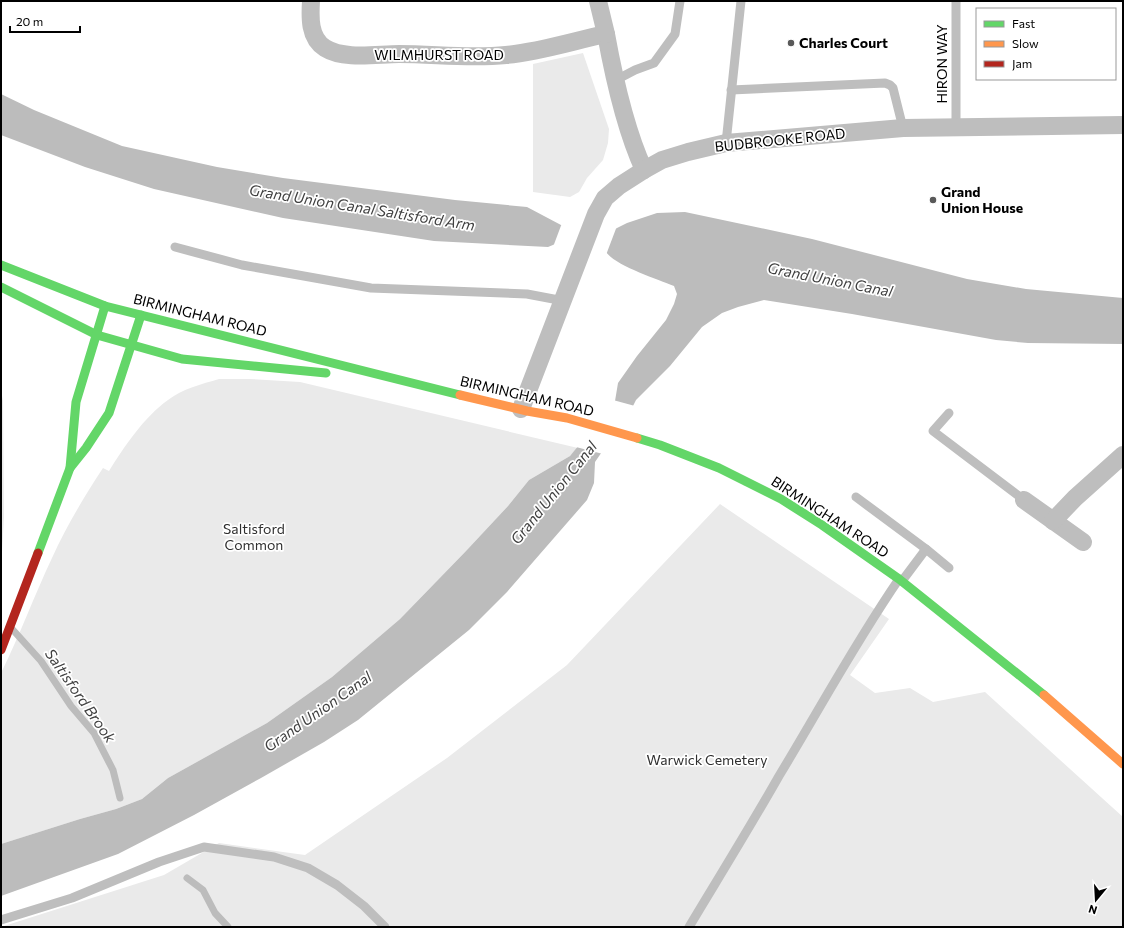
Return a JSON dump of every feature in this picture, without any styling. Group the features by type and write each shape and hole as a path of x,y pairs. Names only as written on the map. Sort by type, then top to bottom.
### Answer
{"main road":[{"name":"BIRMINGHAM ROAD","path":"1,265 105,306 142,314 396,380 567,418 660,445 719,468 781,499 822,524 900,580 1029,682 1123,764"},
{"name":"BIRMINGHAM ROAD","path":"1,287 97,335 182,358 396,380"},
{"path":"1,650 70,468 76,402 105,306"},
{"path":"70,468 86,448 109,413 142,314"}],"street":[{"name":"WILMHURST ROAD","path":"311,1 311,25 316,39 325,48 341,54 401,54 484,57 531,51 606,34"},
{"path":"598,1 629,131 644,170"},
{"name":"BUDBROOKE ROAD","path":"522,409 596,214 605,198 619,186 662,160 726,143 903,128 1123,125"},
{"path":"1053,521 1075,498 1123,454"},
{"path":"1024,500 1083,542"}],"lane":[{"path":"616,80 635,70 654,63 675,34 680,1"},
{"path":"726,143 740,1"},
{"name":"HIRON WAY","path":"956,1 956,128"},
{"path":"731,90 885,83 893,88 903,128"},
{"path":"175,247 242,265 371,288 528,294 564,301"},
{"path":"949,413 933,431 1024,500"},
{"path":"856,497 926,548 949,568"},
{"path":"689,927 877,611 926,548"},
{"path":"1,920 72,898 159,862 204,847 274,857 308,868 337,885 364,906 386,927"}],"green space":[{"path":"583,53 609,129 608,143 603,160 587,178 579,192 570,197 533,192 533,64"},
{"name":"Saltisford Common","path":"219,379 300,382 578,448 570,456 529,480 508,506 400,619 332,677 267,723 168,778 142,799 116,809 1,844 1,673 52,558 76,512 103,468 109,471 128,442 151,415 159,407 179,393 192,387"},
{"path":"1,390 3,401 4,517 1,569"},
{"name":"Warwick Cemetery","path":"720,504 889,619 850,675 875,693 910,688 933,702 985,692 1123,817 1123,927 1,927 164,875 219,843 305,855 447,758 567,665"}],"water":[{"path":"1,94 34,110 122,146 217,167 283,178 455,200 527,207 561,225 609,232 627,223 657,213 685,212 812,239 967,279 1026,289 1123,298 1123,344 1028,343 996,340 764,300 722,313 702,327 670,366 636,400 595,462 594,483 587,500 507,592 469,630 358,720 324,742 261,778 194,815 118,854 1,896 1,844 116,809 142,799 168,778 267,723 332,677 400,619 508,506 529,480 570,456 615,401 618,383 637,356 666,320 677,294 674,286 627,267 606,252 565,240 548,247 434,241 283,218 154,189 85,167 1,135"}],"pier":[{"path":"562,223 609,230 617,226 606,255 565,242 553,247"},
{"path":"613,400 635,406 603,454 576,447"}],"waterway":[{"name":"Saltisford Brook","path":"13,630 41,661 71,706 94,733 113,770 120,798"},
{"path":"187,878 203,890 215,913 228,927"}],"traffic: fast":[{"path":"1,265 105,306 460,395"},
{"path":"1,287 97,335 182,359 326,373"},
{"path":"38,553 70,468 76,402 105,306"},
{"path":"70,468 86,448 109,413 141,315"},
{"path":"637,438 660,445 719,468 781,499 822,525 899,579 1044,695"}],"traffic: slow":[{"path":"460,395 527,411 567,418 637,438"},
{"path":"1044,695 1123,764"}],"traffic: jam":[{"path":"1,650 38,553"}],"place":[{"name":"Charles Court","path":"791,43"},
{"name":"Grand Union House","path":"933,200"}],"water label":[{"name":"Grand Union Canal Saltisford Arm","path":"362,208"},
{"name":"Grand Union Canal","path":"830,280"},
{"name":"Grand Union Canal","path":"554,493"},
{"name":"Grand Union Canal","path":"318,712"}]}
